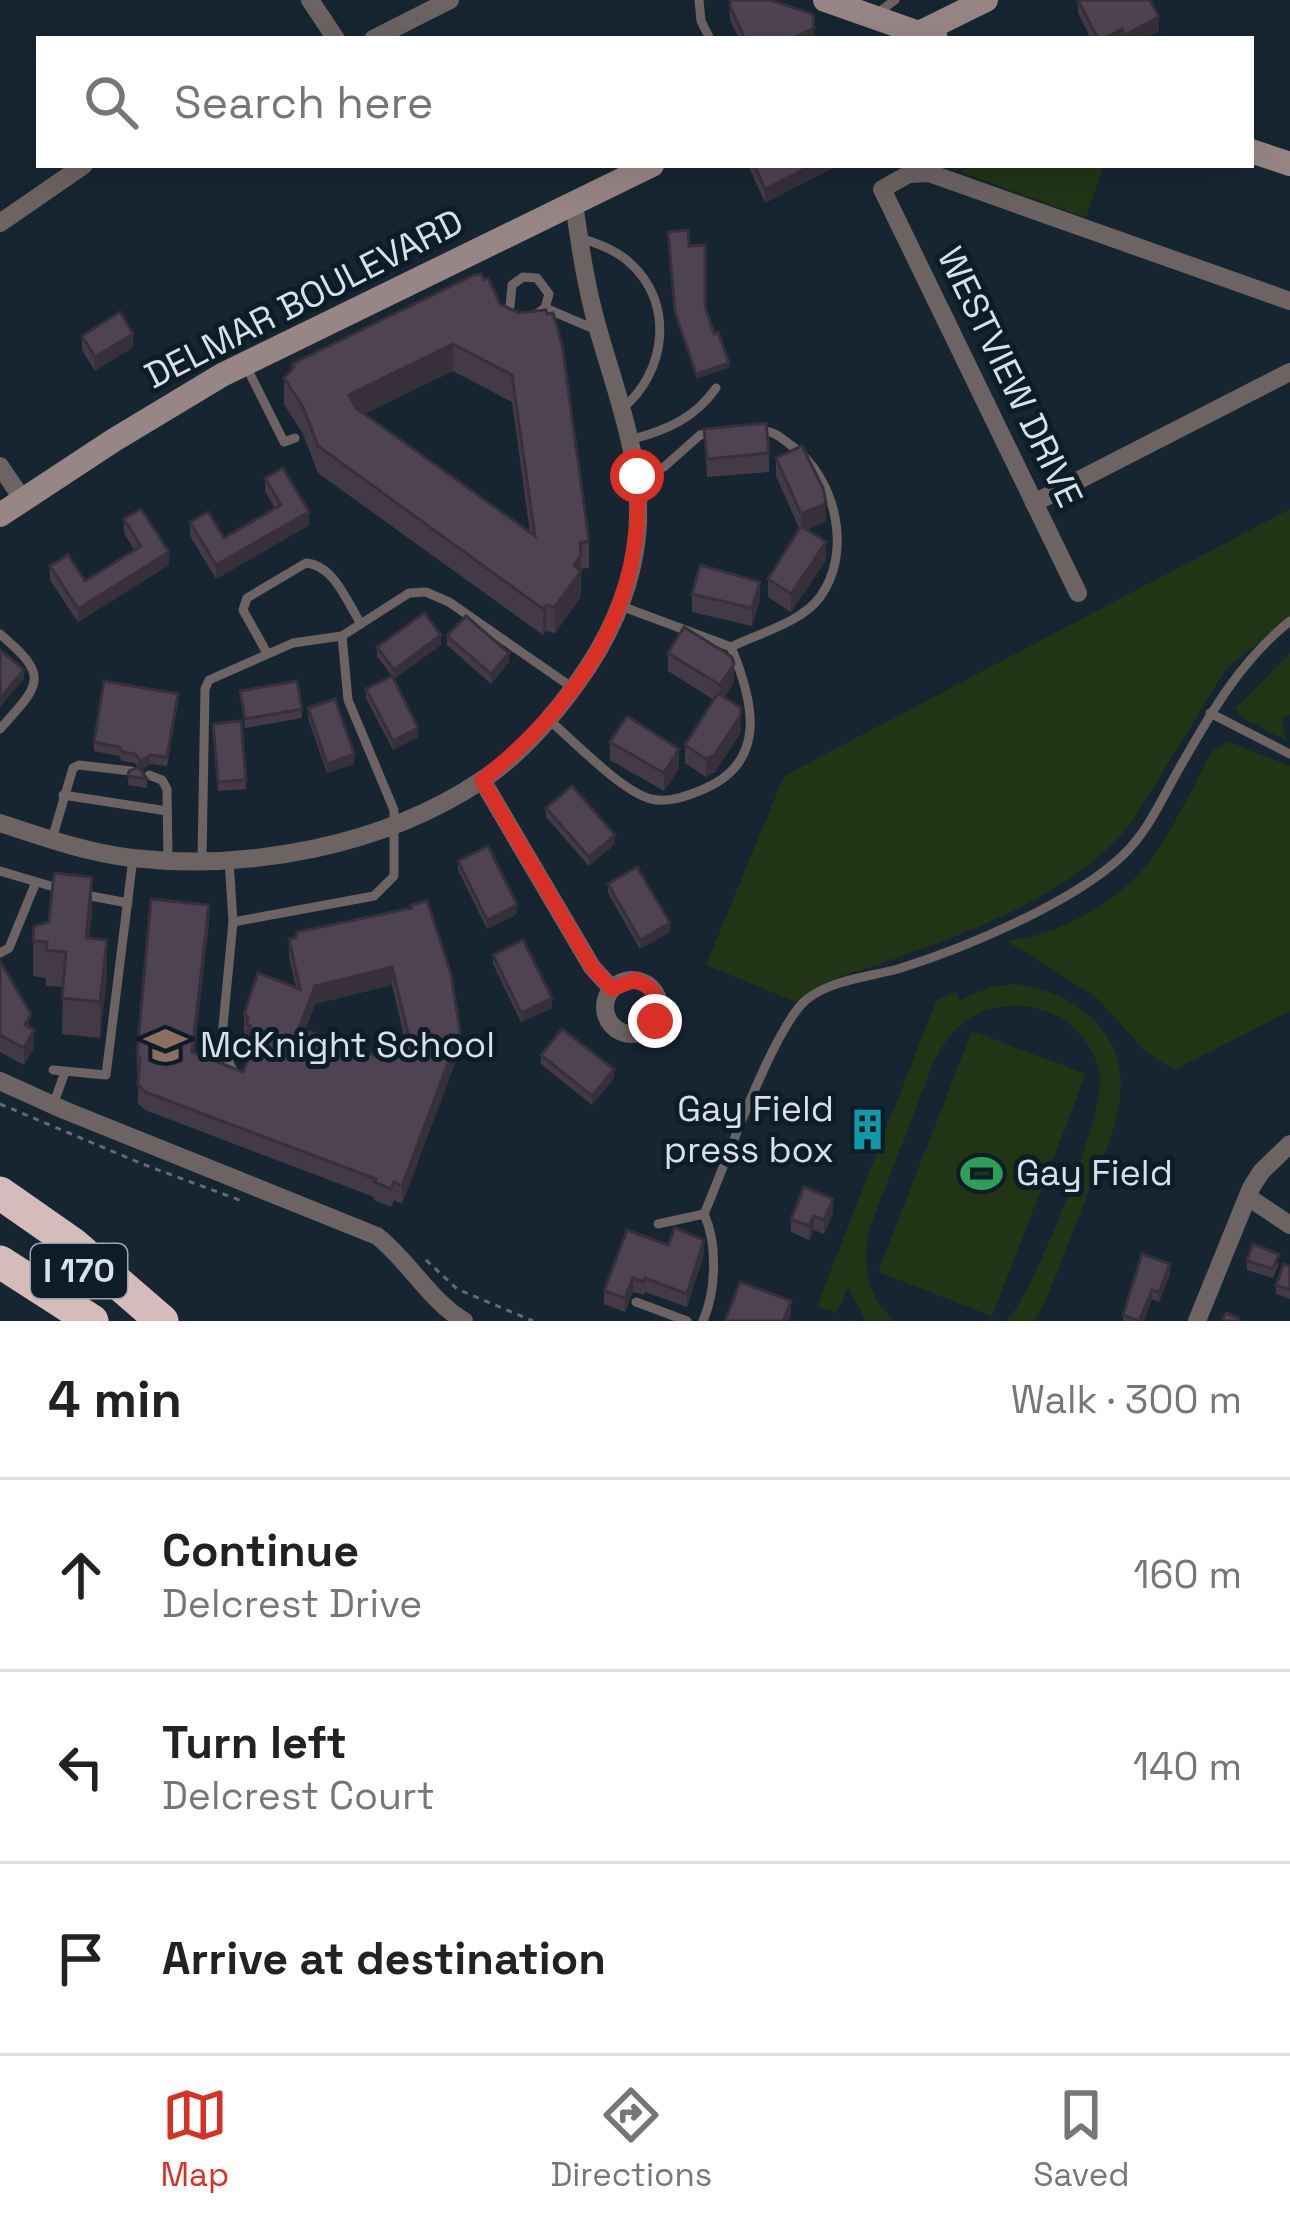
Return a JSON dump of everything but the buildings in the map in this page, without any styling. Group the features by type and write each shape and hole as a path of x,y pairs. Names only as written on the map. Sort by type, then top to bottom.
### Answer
{"highway":[{"path":"0,1193 73,1244 159,1321"},
{"name":"I 170","path":"0,1220 159,1321"},
{"name":"I 170","path":"0,1262 92,1321"}],"main road":[{"path":"826,0 919,36"},
{"path":"923,36 986,0"},
{"path":"1254,152 1290,164"},
{"name":"DELMAR BOULEVARD","path":"0,515 159,412 245,364 646,168"}],"street":[{"path":"310,0 334,36"},
{"path":"379,36 450,0"},
{"path":"0,224 80,168"},
{"name":"WESTVIEW DRIVE","path":"1078,593 882,189 909,174 929,173 1290,302"},
{"path":"0,823 133,858 230,860 316,847 396,823 482,780 549,720 574,688 621,606 636,550 633,439 598,331 574,203"},
{"path":"1034,503 1290,372"},
{"path":"0,466 23,500"},
{"path":"482,780 592,967 612,989"},
{"path":"0,1081 376,1236 402,1256 435,1298 464,1321"},
{"path":"1197,1321 1261,1172 1283,1150 1290,1172"},
{"path":"1248,1197 1290,1225"}],"lane":[{"path":"699,0 709,36"},
{"path":"873,16 895,0"},
{"path":"578,237 628,260 652,291 659,311 660,339 652,372 641,393 623,408"},
{"path":"510,306 512,285 530,276 547,288 545,308"},
{"path":"545,308 598,331"},
{"path":"528,317 545,308"},
{"path":"245,364 284,442 295,438"},
{"path":"633,439 670,428 707,401 716,388"},
{"path":"731,647 777,624 801,618 821,596 832,574 836,546 837,517 815,466 770,430 752,431"},
{"path":"637,476 664,467 700,435 734,431"},
{"path":"267,653 243,610 247,598 306,562 328,572 361,624"},
{"path":"202,860 205,689 209,680 267,653 292,643 342,636 409,593 426,592 449,602 574,688"},
{"path":"549,720 636,793 670,801 727,778 743,757 752,733 744,677 731,647 621,606"},
{"path":"703,1321 711,1302 712,1280 712,1231 704,1214 779,1040 803,1002 836,985 905,967 1006,926 1093,880 1142,835 1210,713 1246,661 1290,621"},
{"path":"0,634 22,652 35,674 34,691 0,729"},
{"path":"233,922 374,896 394,876 396,823 348,700 342,636"},
{"path":"1210,713 1290,754"},
{"path":"52,839 68,774 80,766 130,771"},
{"path":"148,775 162,780 167,789 168,859"},
{"path":"63,795 167,811"},
{"path":"53,1106 59,1071 106,1075 133,858"},
{"path":"230,860 233,922 221,1047 228,1066 241,1077"},
{"path":"0,871 128,903"},
{"path":"0,952 9,948 36,882"},
{"path":"658,1224 704,1214"},
{"path":"636,1302 688,1321"}],"path":[{"path":"0,1104 239,1202 245,1192"}],"green space":[{"path":"964,168 1103,168 1086,218 962,172"},
{"path":"1290,509 1290,616 1226,669 1134,819 1085,867 988,922 828,982 796,1002 706,965 784,776"},
{"path":"1290,653 1290,714 1281,719 1287,741 1235,709"},
{"path":"1229,742 1290,766 1290,1011 1174,1070 1146,1052 1096,997 1007,941 1047,932 1087,914 1139,874 1184,806 1212,751"},
{"path":"1014,984 1060,997 1097,1023 1118,1061 1121,1084 1108,1144 1041,1311 1033,1321 1006,1321 1033,1278 1065,1203 1092,1126 1100,1076 1092,1051 1077,1030 1057,1016 1010,1006 964,1022 941,1048 870,1227 868,1278 877,1300 894,1321 866,1321 848,1287 837,1313 817,1306 937,999 956,992 959,1000"},
{"name":"Gay Field","path":"972,1031 1086,1074 992,1316 878,1272"}],"place":[{"name":"McKnight School","path":"166,1045"},
{"name":"Gay Field press box","path":"868,1130"},
{"name":"Gay Field","path":"982,1173"}],"route":[{"path":"637,476 636,550 609,632 549,720 482,780 592,967 612,989 627,980 651,988 658,1004 655,1021"}]}
